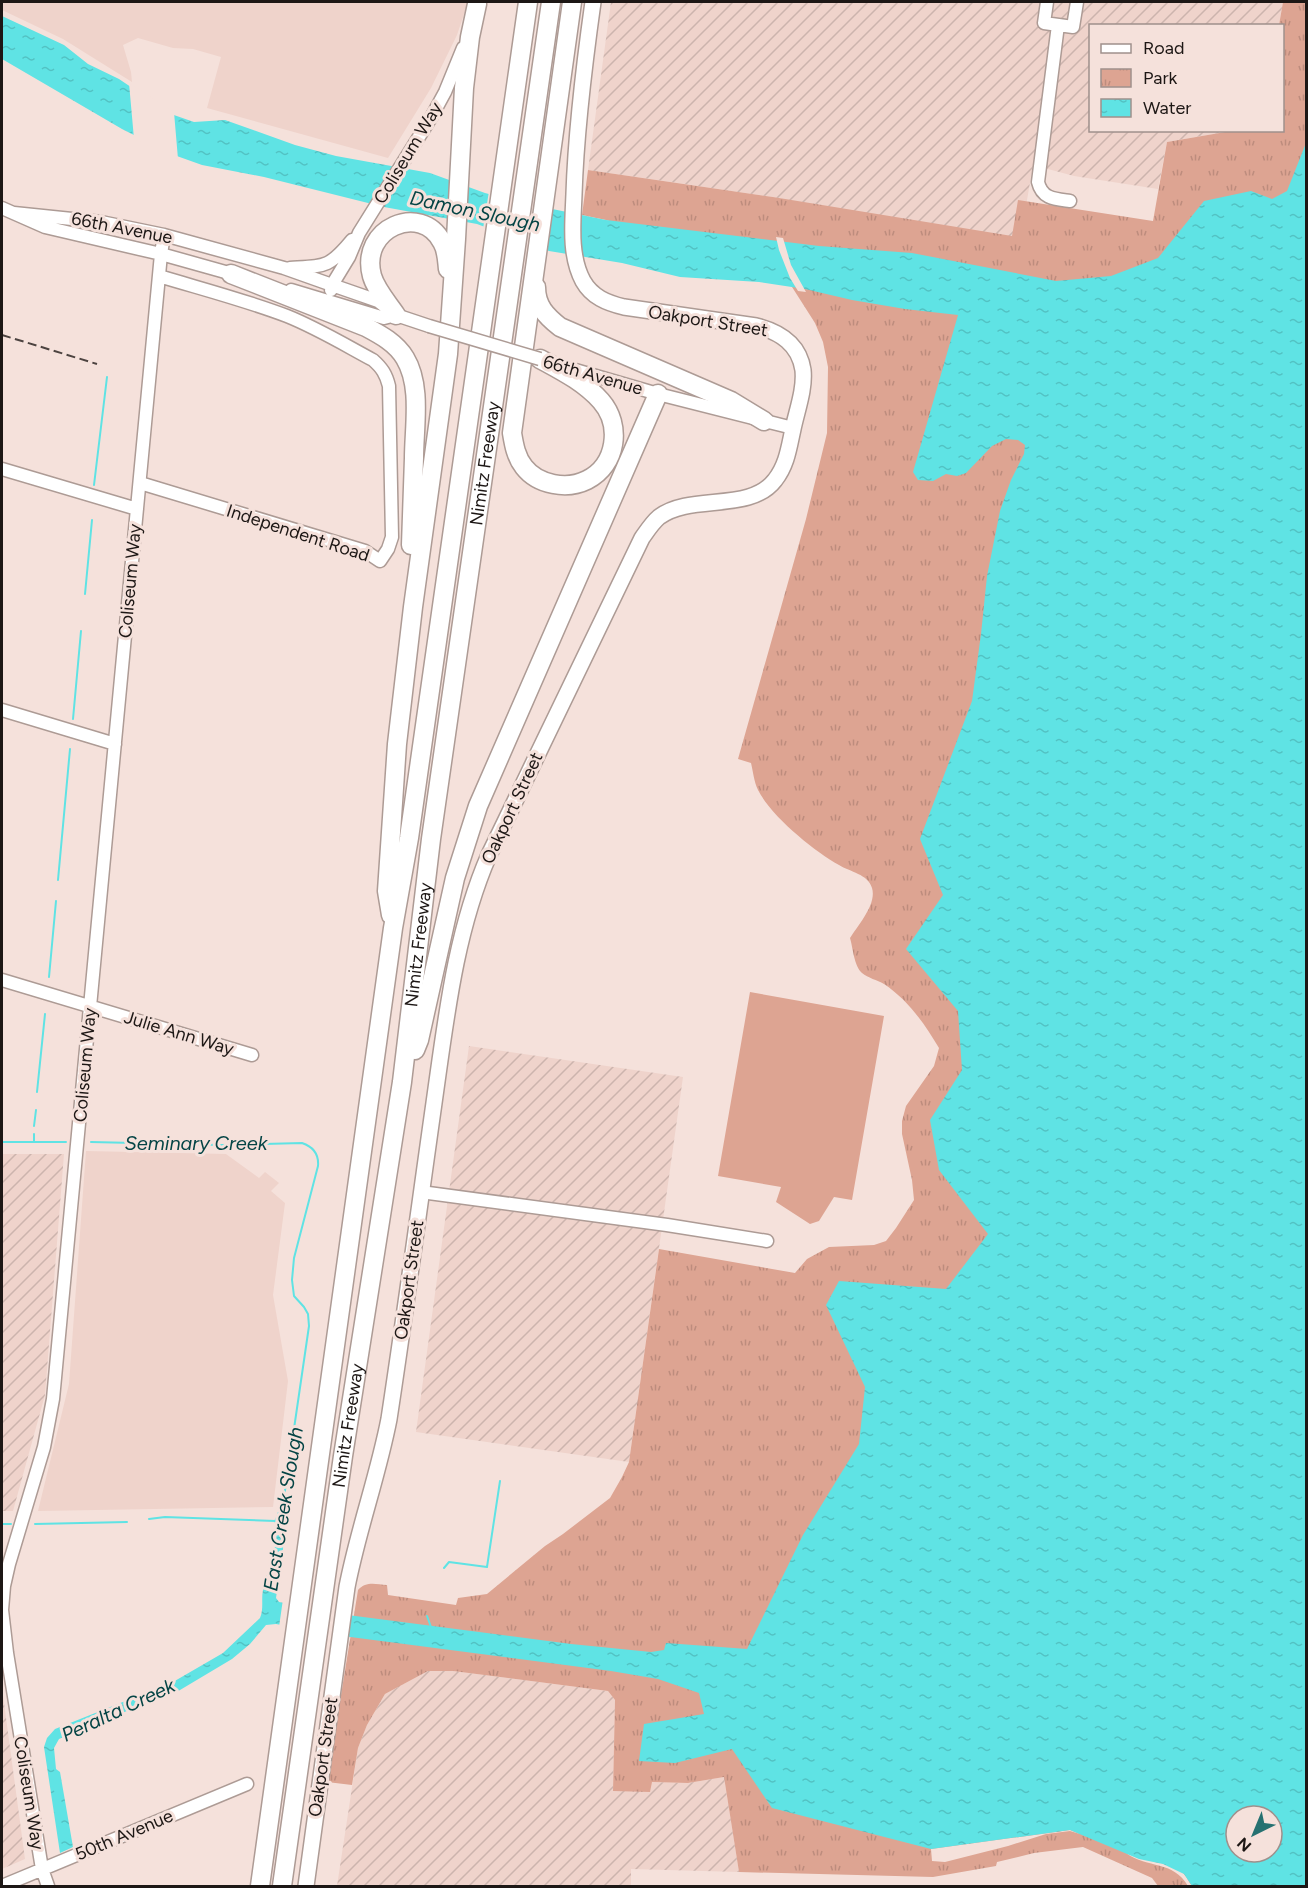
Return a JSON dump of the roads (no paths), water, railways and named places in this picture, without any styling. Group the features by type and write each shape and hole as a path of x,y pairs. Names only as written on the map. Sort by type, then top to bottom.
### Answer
{"highway":[{"name":"Nimitz Freeway","path":"260,1887 393,928 409,838 528,2"},
{"name":"Nimitz Freeway","path":"282,1887 343,1456 402,1082 431,839 551,2"},
{"path":"540,359 580,381 602,401 610,416 614,439 610,455 601,469 588,480 568,486 552,484 536,478 524,467 515,450 512,433 572,2"},
{"path":"393,928 387,891 397,744 413,607 448,354 466,71 470,37 478,3"},
{"path":"396,315 375,283 370,262 371,249 377,238 398,224 422,225 434,232 442,241 446,253 452,303"},
{"path":"536,261 536,296 548,318 560,327 731,401 764,421"},
{"path":"231,274 374,331 395,345 406,358 411,370 415,397 411,567 413,607"},
{"path":"402,1082 419,1040 455,878 478,806 658,394"}],"main road":[{"name":"Oakport Street","path":"306,1887 353,1554 389,1419 452,986 474,891 489,855 642,538 659,517 670,510 740,499 766,490 775,482 788,456 804,376 801,361 794,348 785,337 772,330 624,308 596,296 581,278 573,231 573,204 580,95 593,2"}],"street":[{"path":"1047,2 1044,23 1073,27 1077,2"},
{"name":"Coliseum Way","path":"328,300 359,232 445,92 465,44 478,3"},
{"path":"1058,25 1038,182 1039,188 1051,199 1070,201"},
{"name":"66th Avenue","path":"2,208 45,227 160,254 328,300 384,318 396,315"},
{"name":"66th Avenue","path":"14,213 101,222 164,235 284,268 378,301 396,315 429,326 658,394 793,428"},
{"path":"284,268 328,264 359,232"},
{"name":"Coliseum Way","path":"48,1887 42,1869 2,1610 9,1564 44,1447 53,1398 160,254 164,235"},
{"name":"Independent Road","path":"140,483 365,551 380,561 392,537 389,386 381,367 373,360 289,317 159,276"},
{"path":"2,469 137,509"},
{"path":"2,710 115,744"},
{"name":"Julie Ann Way","path":"2,980 252,1055"},
{"path":"422,1192 644,1222 767,1242"},
{"name":"50th Avenue","path":"2,1886 247,1784"}],"water":[{"path":"2,16 64,45 88,64 119,79 171,114 194,122 225,120 295,145 336,156 430,173 485,193 606,220 819,246 912,253 1056,281 1111,276 1158,258 1204,201 1251,191 1272,199 1287,191 1306,143 1306,1886 1192,1886 1184,1874 1163,1864 1139,1859 1070,1830 931,1849 772,1808 732,1749 675,1763 639,1761 644,1724 704,1714 699,1693 658,1679 611,1671 335,1635 276,1624 266,1625 250,1644 232,1659 175,1693 59,1739 54,1748 56,1769 60,1772 73,1847 60,1853 44,1747 47,1738 55,1729 173,1682 223,1653 260,1618 263,1590 275,1545 274,1521 283,1502 285,1507 283,1549 276,1598 279,1602 340,1614 571,1644 651,1652 664,1650 666,1643 747,1649 803,1535 859,1444 865,1387 826,1305 839,1281 946,1289 988,1234 939,1170 930,1120 962,1070 958,1011 906,949 943,895 920,839 972,701 987,576 1000,511 1011,480 1024,454 1025,445 1018,440 1006,439 992,446 966,473 957,476 946,474 933,481 918,480 913,472 958,315 905,309 759,282 680,277 622,263 549,251 477,224 384,207 264,177 202,165 174,155 122,129 2,59"}],"waterway":[{"path":"94,485 107,377"},
{"path":"85,594 92,520"},
{"path":"73,719 81,631"},
{"path":"58,880 70,749"},
{"path":"49,977 56,901"},
{"path":"37,1092 45,1014"},
{"path":"34,1126 36,1110"},
{"path":"34,1134 34,1142"},
{"name":"Seminary Creek","path":"2,1142 66,1142"},
{"name":"East Creek Slough","path":"91,1142 222,1145 302,1143 313,1149 317,1155 318,1166 294,1258 292,1280 294,1296 308,1314 309,1326 283,1504"},
{"path":"444,1568 449,1562 487,1567 500,1481"},
{"path":"149,1519 165,1517 275,1521"},
{"path":"35,1524 127,1522"},
{"path":"2,1524 11,1524"},
{"path":"427,1616 431,1627"}],"railway":[{"path":"2,335 97,364"}],"water label":[{"name":"Damon Slough","path":"475,211"},
{"name":"Peralta Creek","path":"118,1710"}]}
